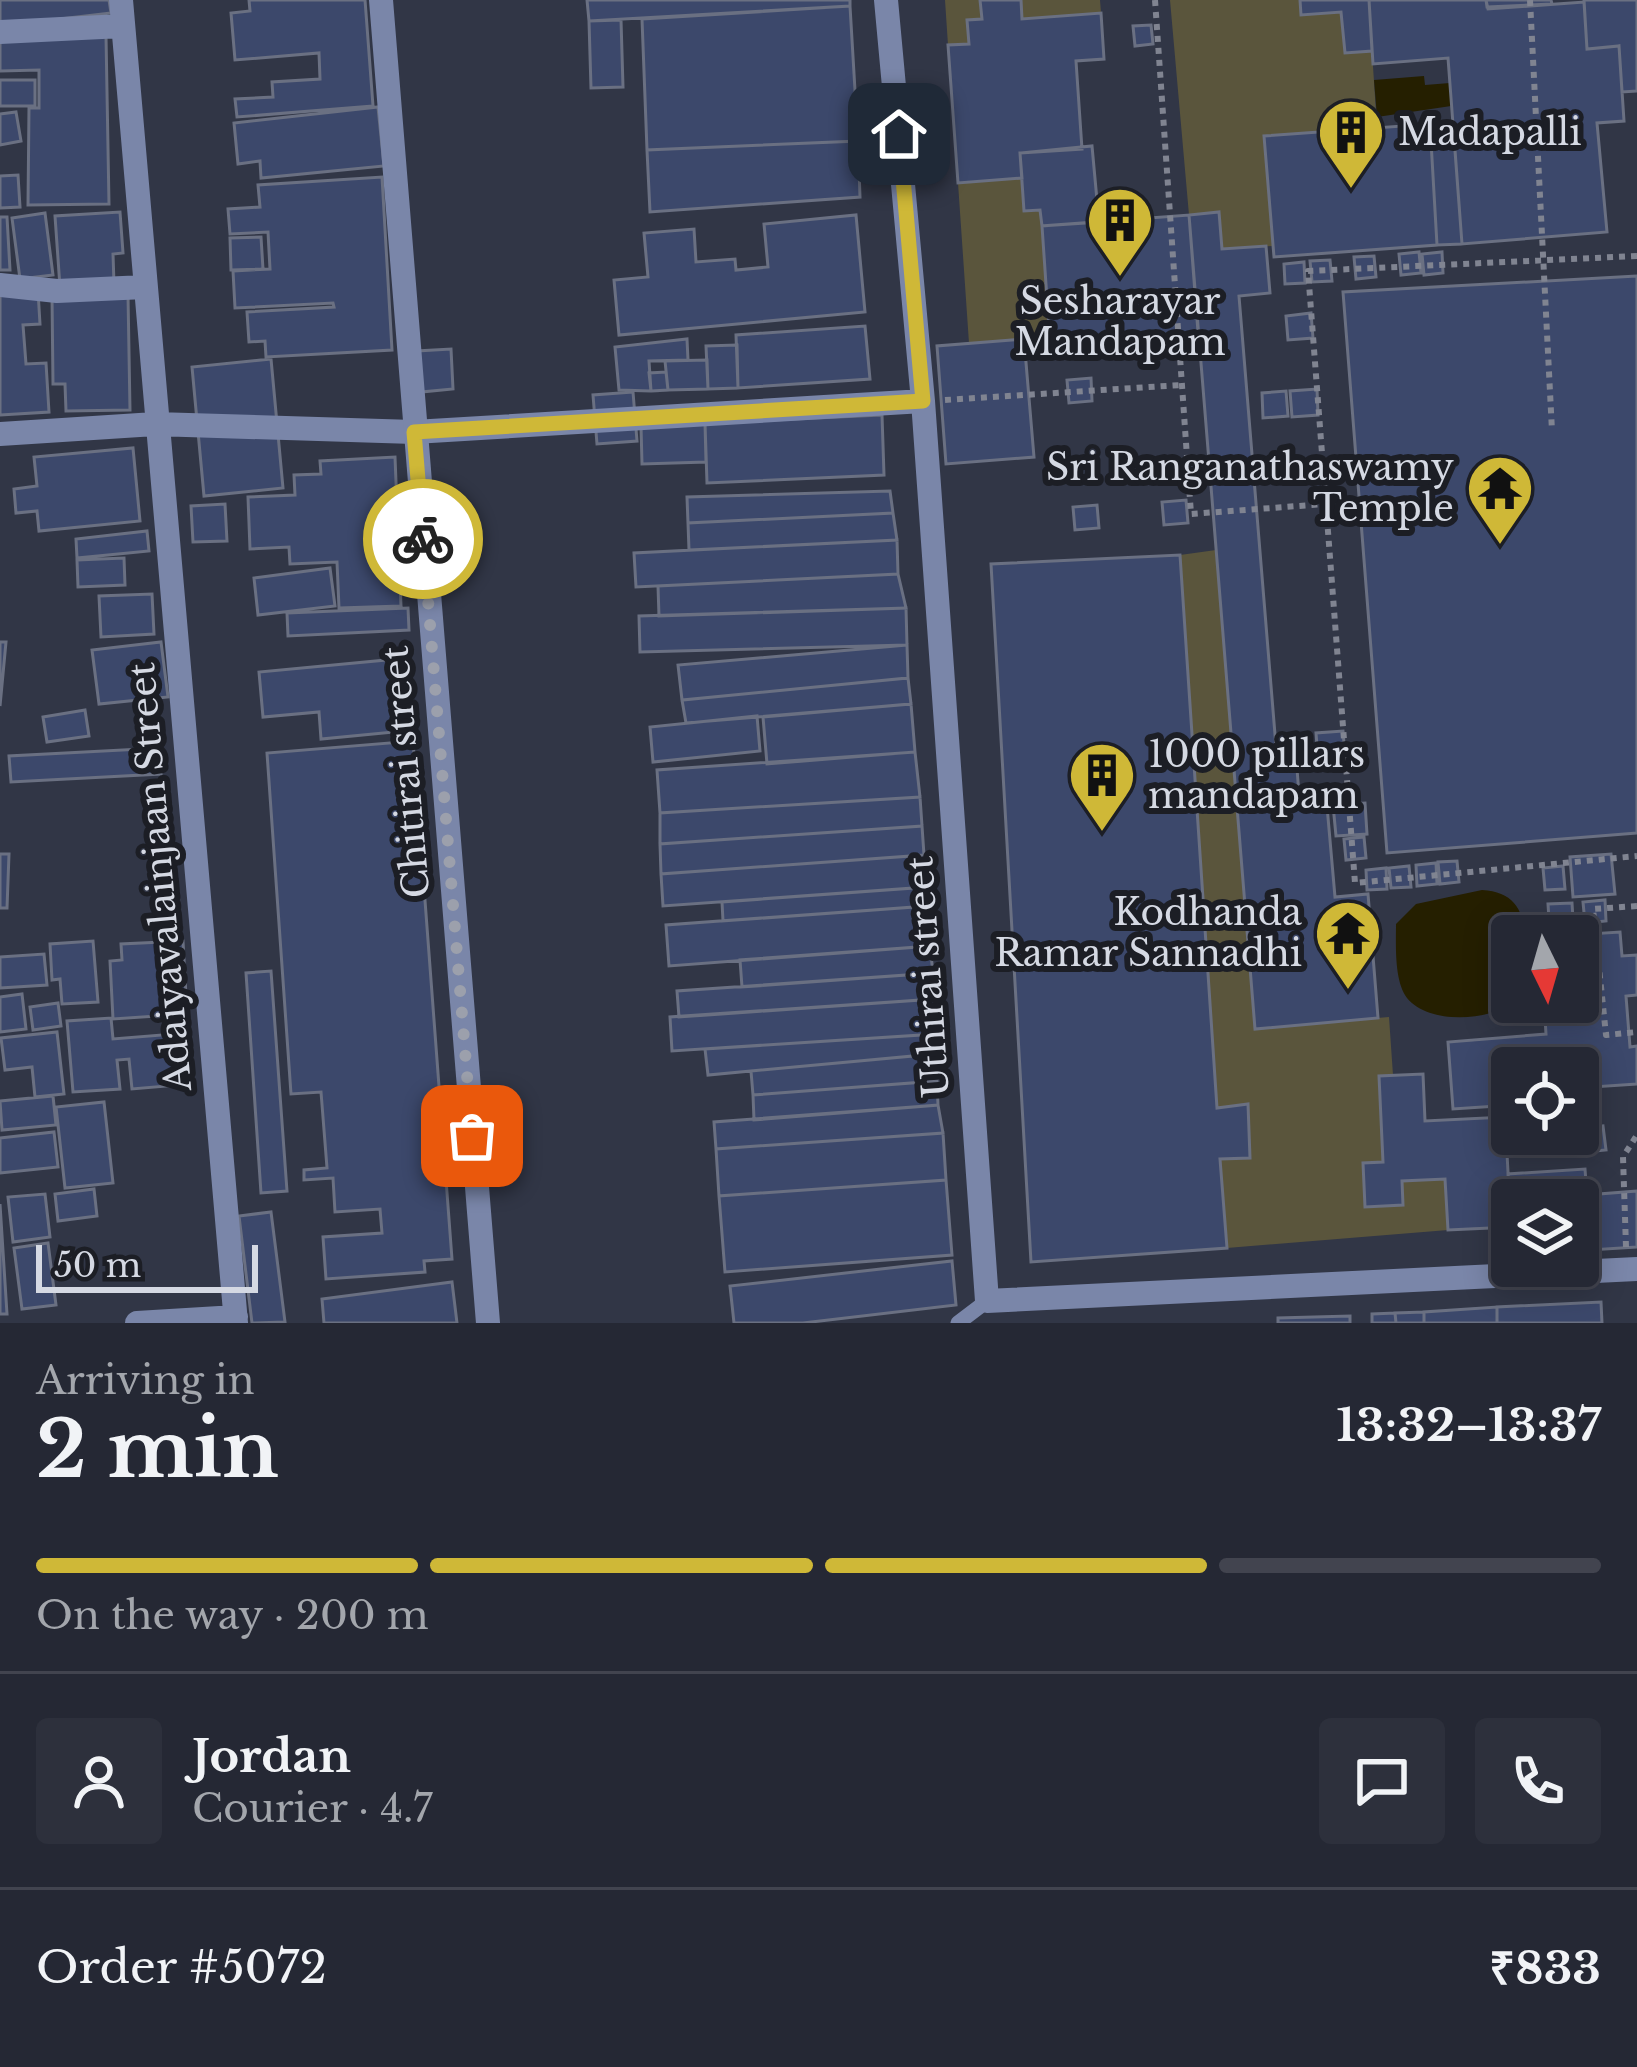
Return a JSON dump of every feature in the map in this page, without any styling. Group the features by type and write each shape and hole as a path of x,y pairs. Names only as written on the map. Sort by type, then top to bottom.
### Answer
{"street":[{"name":"Chitirai street","path":"381,0 488,1323"},
{"name":"Uthirai street","path":"886,0 923,401 987,1301"},
{"path":"0,32 121,13"},
{"name":"Adaiyavalainjaan Street","path":"121,13 236,1320"},
{"path":"0,285 56,291 146,287"},
{"path":"0,434 155,424 414,432 923,401"},
{"path":"987,1301 1632,1269"},
{"path":"137,1323 236,1320"}],"lane":[{"path":"958,1323 987,1301"}],"path":[{"path":"1155,0 1191,514 1325,504"},
{"path":"1530,0 1552,431"},
{"path":"1637,256 1308,272 1355,883 1637,856"},
{"path":"923,401 1181,385"},
{"path":"1637,906 1593,909 1606,1035 1637,1032"},
{"path":"1632,1269 1623,1157 1637,1135"}],"shaded area":[{"path":"945,0 980,0 982,19 967,21 969,44 948,45"},
{"path":"1021,0 1100,0 1101,13 1022,19"},
{"path":"1170,0 1300,0 1301,15 1341,12 1345,53 1372,51 1377,128 1264,137 1273,246 1222,249 1219,212 1189,215"},
{"path":"1424,76 1425,85 1450,83 1451,106 1377,117 1374,80"},
{"path":"1022,178 1040,210 1050,337 969,343 958,183"},
{"path":"1216,550 1255,1028 1389,1017 1393,1075 1379,1077 1383,1162 1363,1163 1365,1206 1402,1205 1402,1181 1445,1179 1448,1230 1227,1248 1220,1159 1250,1157 1247,1104 1217,1108 1180,555"},
{"path":"1482,890 1514,903 1521,915 1491,915 1491,1013 1444,1016 1417,1007 1407,998 1397,963 1396,924 1416,904"}],"building":[{"path":"0,0 109,0 111,13 0,26"},
{"path":"249,0 365,0 373,106 237,117 235,99 273,97 272,82 320,79 319,53 235,60 231,13 250,11"},
{"path":"587,0 850,0 850,6 589,21"},
{"path":"980,0 1021,0 1022,19 1101,13 1104,59 1076,61 1082,149 1020,153 1022,178 958,183 948,45 969,44 967,20 982,19"},
{"path":"1300,0 1369,0 1372,51 1345,53 1341,12 1301,15"},
{"path":"1369,0 1486,0 1488,9 1584,2 1587,49 1619,46 1624,121 1597,123 1607,232 1462,244 1448,58 1373,64"},
{"path":"1486,0 1551,0 1552,4 1487,7"},
{"path":"1584,0 1637,0 1637,91 1622,92 1619,46 1587,49"},
{"path":"850,6 858,141 647,150 642,19"},
{"path":"621,20 623,87 591,88 589,21"},
{"path":"1151,25 1153,44 1135,46 1133,26"},
{"path":"106,36 109,204 28,205 29,108 39,108 39,70 0,71 0,38"},
{"path":"0,80 35,80 35,106 0,106"},
{"path":"378,107 384,166 261,178 260,161 238,164 234,123"},
{"path":"16,112 21,141 0,145 0,114"},
{"path":"1453,123 1462,244 1437,245 1430,124"},
{"name":"Madapalli","path":"1430,124 1437,245 1274,257 1264,136"},
{"path":"858,141 860,197 650,212 647,150"},
{"path":"1092,146 1099,222 1042,226 1040,210 1024,211 1020,153"},
{"path":"18,175 20,207 0,208 0,176"},
{"path":"382,177 392,350 266,357 265,341 249,342 247,312 334,307 333,303 235,308 233,271 270,269 268,232 230,234 228,209 260,207 258,185"},
{"path":"120,212 123,253 113,254 114,284 60,287 55,216"},
{"path":"1219,212 1222,249 1266,246 1270,293 1239,296 1278,771 1297,769 1300,807 1327,806 1335,897 1368,894 1378,1018 1255,1029 1189,215"},
{"path":"45,213 53,275 20,279 12,218"},
{"path":"856,215 865,312 619,335 614,280 648,277 644,233 694,229 696,262 735,259 736,270 768,267 764,224"},
{"name":"Sesharayar Mandapam","path":"1189,215 1198,332 1050,343 1042,226"},
{"path":"0,217 7,217 10,270 0,270"},
{"path":"261,237 263,269 231,270 230,238"},
{"path":"1419,252 1421,273 1401,275 1399,254"},
{"path":"1442,252 1443,273 1424,275 1422,254"},
{"path":"1374,256 1376,277 1356,279 1354,257"},
{"path":"1330,260 1332,281 1312,282 1310,261"},
{"path":"1304,262 1305,283 1285,284 1284,264"},
{"name":"Sri Ranganathaswamy Temple","path":"1637,276 1637,833 1387,853 1343,292"},
{"path":"38,291 40,324 23,325 26,364 46,363 49,412 0,415 0,294"},
{"path":"128,295 130,410 66,411 65,384 53,384 52,296"},
{"path":"1311,313 1313,338 1288,340 1286,316"},
{"path":"865,326 870,379 738,388 736,335"},
{"path":"687,339 688,360 649,361 651,391 619,390 615,347"},
{"path":"1024,339 1034,457 946,464 937,346"},
{"path":"737,345 738,388 708,389 706,346"},
{"path":"451,349 453,389 421,392 417,351"},
{"path":"271,359 283,488 204,496 192,367"},
{"path":"707,360 708,389 668,390 665,361"},
{"path":"666,372 668,390 651,391 649,373"},
{"path":"1091,378 1092,401 1069,403 1067,380"},
{"path":"1317,389 1318,415 1292,417 1290,391"},
{"path":"1286,391 1288,416 1263,418 1262,393"},
{"path":"633,392 637,441 597,444 593,395"},
{"path":"882,415 884,475 707,483 705,423"},
{"path":"705,423 706,462 642,464 641,426"},
{"path":"133,448 140,521 39,531 37,511 16,513 14,489 37,486 34,457"},
{"path":"395,457 401,606 339,608 337,562 290,564 289,547 250,549 248,497 295,495 294,475 321,474 320,461"},
{"path":"890,491 893,513 688,523 687,497"},
{"path":"1186,500 1188,523 1164,525 1162,502"},
{"path":"225,504 227,541 193,542 191,506"},
{"path":"1097,505 1099,528 1075,530 1073,507"},
{"path":"893,513 897,540 689,550 688,523"},
{"path":"147,531 149,551 77,558 76,539"},
{"path":"897,540 898,574 636,587 634,553"},
{"name":"1000 pillars mandapam","path":"1180,555 1217,1108 1248,1104 1250,1158 1220,1159 1227,1248 1031,1262 991,564"},
{"path":"124,558 125,585 78,587 77,560"},
{"path":"330,568 335,606 258,615 254,578"},
{"path":"898,574 906,608 659,616 658,586"},
{"path":"152,594 154,634 101,637 99,596"},
{"path":"408,608 409,630 288,636 287,613"},
{"path":"906,608 907,645 640,652 639,616"},
{"path":"0,642 6,642 0,706"},
{"path":"161,642 168,697 99,704 92,650"},
{"path":"907,645 908,678 682,700 678,665"},
{"path":"408,658 415,730 321,739 319,712 263,717 259,672"},
{"path":"908,678 911,704 686,723 682,700"},
{"path":"911,704 915,752 767,764 763,717"},
{"path":"85,710 89,736 47,742 43,717"},
{"path":"757,716 760,751 653,762 650,727"},
{"path":"1343,731 1345,756 1318,759 1316,733"},
{"path":"413,741 452,1259 424,1261 425,1272 326,1279 323,1237 382,1233 380,1209 335,1212 333,1178 304,1180 304,1170 327,1168 321,1092 291,1094 267,753"},
{"path":"160,748 161,774 11,782 9,756"},
{"path":"915,752 920,797 660,813 657,770"},
{"path":"920,797 922,826 660,844 660,813"},
{"path":"1365,803 1367,834 1336,836 1333,805"},
{"path":"922,826 924,855 661,874 660,844"},
{"path":"1364,837 1366,858 1346,860 1344,839"},
{"path":"0,854 9,854 7,908 0,908"},
{"path":"1611,854 1615,894 1573,897 1570,857"},
{"path":"924,855 927,887 663,906 661,874"},
{"path":"1457,861 1459,882 1440,884 1438,862"},
{"path":"1436,863 1437,884 1417,886 1416,865"},
{"path":"1409,866 1411,887 1391,888 1389,868"},
{"path":"1563,866 1565,889 1545,890 1543,868"},
{"path":"1386,868 1387,889 1367,890 1366,870"},
{"path":"927,887 927,906 723,921 722,902"},
{"path":"1605,900 1606,921 1599,922 1599,915 1584,915 1583,902"},
{"path":"1572,903 1573,915 1549,915 1548,904"},
{"path":"927,906 930,946 669,966 666,925"},
{"path":"1620,932 1622,956 1637,955 1637,995 1626,996 1630,1047 1637,1046 1637,1084 1599,1087 1599,1047 1491,1047 1491,1106 1453,1109 1448,1042 1546,1034 1545,1023 1599,1023 1599,933"},
{"path":"93,941 98,1002 62,1004 60,979 52,980 50,944"},
{"path":"183,941 187,1014 113,1019 110,961 122,960 121,944"},
{"path":"930,946 933,973 742,987 740,960"},
{"path":"44,954 47,985 0,988 0,957"},
{"path":"271,971 287,1191 261,1193 246,973"},
{"path":"933,973 934,999 679,1017 677,991"},
{"path":"22,994 26,1029 0,1032 0,997"},
{"path":"934,999 936,1034 672,1051 670,1017"},
{"path":"58,1003 61,1026 33,1030 30,1007"},
{"path":"111,1018 113,1039 186,1033 191,1084 132,1089 129,1059 117,1060 120,1089 73,1092 67,1021"},
{"path":"57,1032 64,1094 35,1097 32,1067 5,1070 1,1038"},
{"path":"936,1034 935,1054 708,1075 705,1049"},
{"path":"935,1054 937,1081 753,1095 751,1071"},
{"path":"1423,1074 1425,1121 1491,1118 1491,1155 1507,1155 1508,1179 1491,1179 1491,1228 1448,1230 1445,1179 1402,1181 1403,1205 1365,1207 1363,1163 1383,1162 1379,1076"},
{"path":"937,1081 938,1105 754,1120 753,1095"},
{"path":"53,1096 56,1125 2,1130 0,1101"},
{"path":"104,1102 113,1183 65,1188 56,1107"},
{"path":"938,1105 943,1133 716,1149 714,1122"},
{"path":"1599,1126 1603,1126 1606,1150 1599,1151"},
{"path":"54,1132 58,1167 0,1173 0,1138"},
{"path":"943,1133 946,1180 719,1196 716,1149"},
{"path":"1585,1169 1586,1179 1508,1179 1508,1174"},
{"path":"946,1180 952,1255 725,1272 719,1196"},
{"path":"94,1189 97,1216 58,1221 55,1194"},
{"path":"1637,1191 1637,1247 1599,1249 1599,1194"},
{"path":"45,1194 50,1237 13,1242 8,1197"},
{"path":"0,1204 7,1314 0,1314"},
{"path":"271,1212 285,1322 252,1323 239,1216"},
{"path":"48,1243 56,1305 22,1309 14,1248"},
{"path":"952,1261 956,1305 803,1323 734,1323 730,1286"},
{"path":"452,1282 457,1323 324,1323 322,1299"},
{"path":"1601,1302 1602,1323 1497,1323 1497,1307"},
{"path":"1497,1307 1497,1323 1424,1323 1424,1312"},
{"path":"1424,1312 1424,1323 1396,1323 1395,1313"},
{"path":"1395,1313 1396,1323 1372,1323 1372,1314"},
{"path":"1350,1316 1350,1323 1278,1323 1278,1318"}],"way so far":[{"path":"423,539 472,1136"}],"place":[{"name":"Madapalli","path":"1351,191"},
{"name":"Sesharayar Mandapam","path":"1120,279"},
{"name":"Sri Ranganathaswamy Temple","path":"1500,547"},
{"name":"1000 pillars mandapam","path":"1102,834"},
{"name":"Kodhanda Ramar Sannadhi","path":"1348,992"}],"route":[{"path":"423,539 414,432 923,401 899,134"}]}
